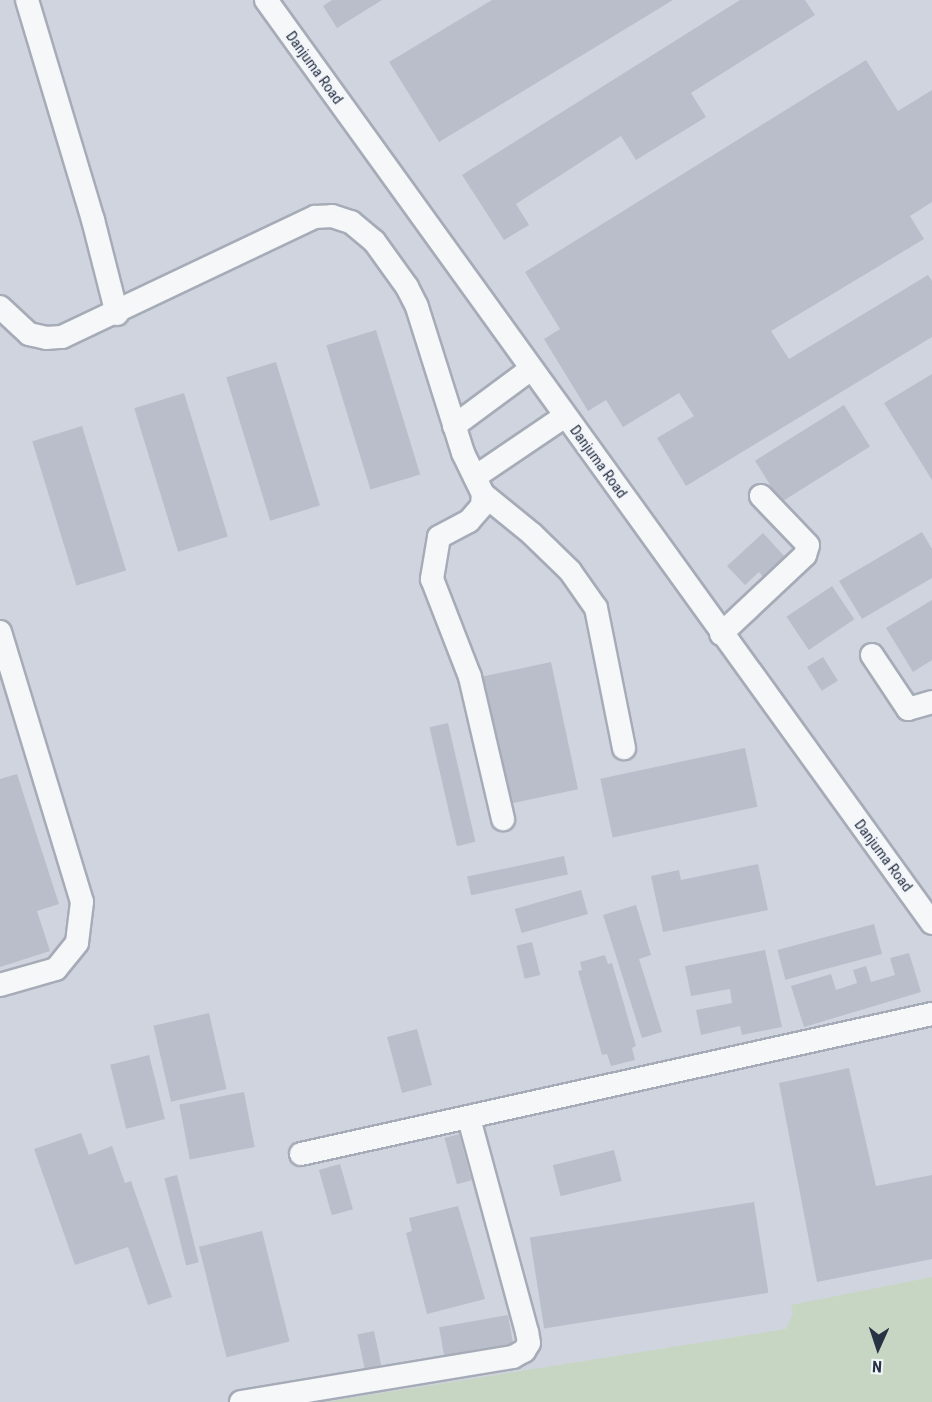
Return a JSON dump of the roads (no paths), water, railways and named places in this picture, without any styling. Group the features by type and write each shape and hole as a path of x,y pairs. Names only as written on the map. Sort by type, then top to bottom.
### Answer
{"street":[{"path":"27,0 93,220 117,314"},
{"name":"Danjuma Road","path":"266,0 721,634 932,923"},
{"path":"0,307 29,334 46,338 72,334 117,314 292,226 332,216 351,222 374,241 407,287 454,426 479,486 482,507 469,521 439,537 432,579 470,677 503,819"},
{"path":"454,426 531,369"},
{"path":"479,486 565,416"},
{"path":"479,486 570,571 596,608 624,748"},
{"path":"721,634 805,555 808,545 761,496"},
{"path":"0,632 82,902 77,943 56,969 0,985"},
{"path":"872,655 908,710 932,702"},
{"path":"302,1154 932,1014"},
{"path":"241,1402 513,1357 524,1351 529,1343 527,1332 469,1118"}]}
